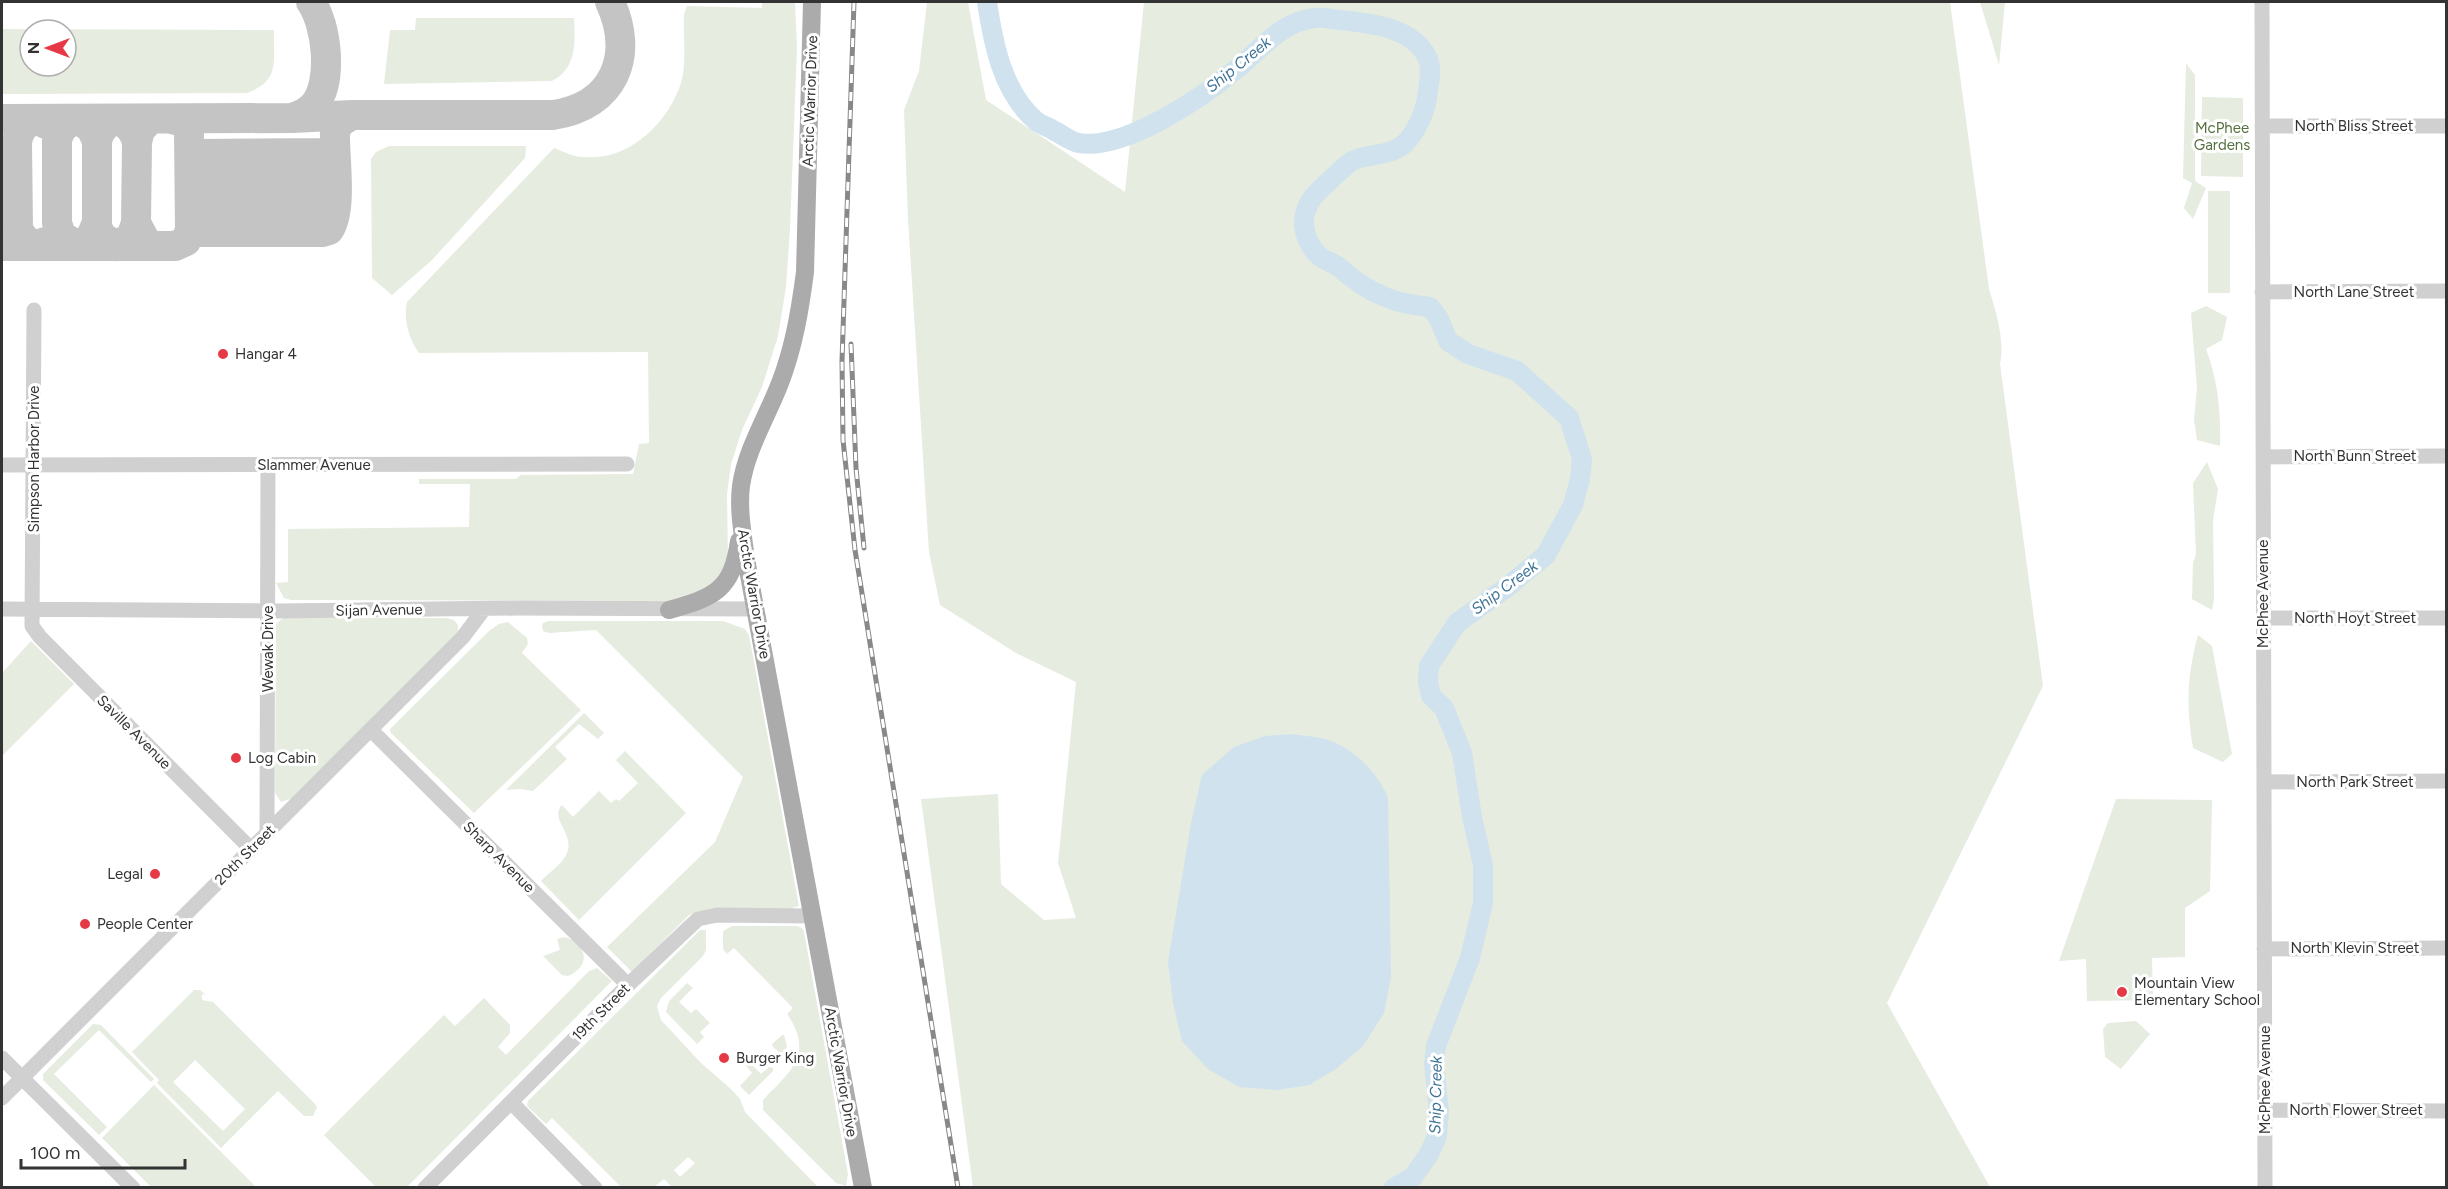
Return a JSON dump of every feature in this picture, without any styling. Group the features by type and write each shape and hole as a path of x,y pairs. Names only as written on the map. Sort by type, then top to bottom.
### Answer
{"main road":[{"name":"Arctic Warrior Drive","path":"812,2 805,272 801,303 790,353 747,461 741,486 742,521 756,609 862,1188"},
{"path":"669,610 705,600 719,590 732,574 742,521"}],"street":[{"name":"McPhee Avenue","path":"2262,2 2265,1188"},
{"name":"North Bliss Street","path":"2262,126 2446,126"},
{"name":"North Lane Street","path":"2262,292 2446,291"},
{"name":"Simpson Harbor Drive","path":"32,609 35,465 34,310"},
{"name":"North Bunn Street","path":"2263,457 2446,456"},
{"name":"Slammer Avenue","path":"2,465 627,464"},
{"name":"Wewak Drive","path":"267,832 268,465"},
{"name":"Sijan Avenue","path":"2,609 267,611 756,609"},
{"name":"Saville Avenue","path":"32,609 32,626 40,637 250,849"},
{"name":"20th Street","path":"2,1098 463,637 484,609"},
{"name":"North Hoyt Street","path":"2263,618 2446,618"},
{"name":"Sharp Avenue","path":"371,730 628,985"},
{"name":"North Park Street","path":"2264,782 2446,782"},
{"name":"19th Street","path":"425,1188 628,985 698,919 717,915 813,916"},
{"name":"North Klevin Street","path":"2264,949 2446,948"},
{"path":"2,1058 133,1188"},
{"path":"511,1102 595,1188"},
{"name":"North Flower Street","path":"2265,1110 2446,1111"}],"green space":[{"path":"762,2 795,2 797,48 786,287 778,336 762,387 742,430 731,464 727,494 728,561 712,589 684,601 291,600 284,598 276,583 288,582 288,529 469,527 470,484 419,484 419,479 516,479 521,475 633,474 639,444 649,443 648,352 419,353 408,329 407,302 554,148 576,156 601,157 631,146 657,125 675,98 681,83 684,58 684,14 687,6 762,8"},
{"path":"927,2 968,2 986,100 1125,192 1144,2 1950,2 1989,289 2001,336 2000,364 2043,686 1887,1003 1990,1187 973,1187 921,799 998,794 1001,884 1044,920 1076,918 1058,863 1076,682 1016,653 940,605 929,552 908,219 904,110 919,71"},
{"path":"1980,2 2005,2 1999,65"},
{"path":"416,18 574,18 573,54 566,69 552,81 384,84 390,30 415,30"},
{"path":"2,29 18,29 18,78 78,78 78,29 274,30 274,60 270,76 258,88 247,93 2,94"},
{"path":"2186,63 2195,75 2195,181 2206,188 2193,219 2184,208 2192,183 2183,178"},
{"name":"McPhee Gardens","path":"2202,97 2243,98 2243,177 2201,176"},
{"path":"389,146 526,146 525,158 432,260 392,295 372,278 371,159 376,152"},
{"path":"2208,191 2230,191 2230,293 2208,293"},
{"path":"2206,306 2227,317 2222,340 2206,349 2218,397 2220,446 2197,440 2194,420 2197,388 2191,313"},
{"path":"2207,462 2218,489 2213,520 2214,599 2212,610 2192,599 2193,563 2196,554 2193,483"},
{"path":"283,618 447,618 454,620 458,625 458,631 453,639 293,798 281,802 275,793 276,624"},
{"path":"549,621 723,621 745,629 749,635 799,906 789,909 699,911 689,915 632,972 607,947 715,842 743,777 596,630 549,633 543,631 542,626 543,623"},
{"path":"508,622 527,638 528,644 522,653 581,710 474,813 391,733 390,729 489,631 499,624"},
{"path":"2198,635 2212,646 2232,754 2223,762 2193,748 2189,719 2189,691"},
{"path":"31,641 74,684 2,756 2,673"},
{"path":"584,713 604,733 598,739 579,724 555,747 567,759 533,791 506,790"},
{"path":"625,751 686,813 579,920 541,881 559,865 569,846 558,816 559,811 562,805 573,817 599,791 611,803 616,799 619,801 638,783 616,760"},
{"path":"2116,799 2212,800 2210,891 2185,908 2185,957 2152,958 2153,1000 2087,1001 2086,959 2059,961"},
{"path":"732,926 797,926 804,932 848,1174 846,1186 836,1183 763,1110 763,1100 796,1062 799,1040 787,1014 793,1008 734,948 727,954 723,949 723,931"},
{"path":"700,930 706,930 706,950 703,956 661,998 657,1006 661,1020 701,1063 732,1090 740,1099 745,1112 818,1187 672,1187 664,1179 654,1187 621,1187 552,1118 546,1124 527,1106 528,1101","holes":["688,1157 695,1163 680,1177 674,1170"]},
{"path":"565,937 578,945 584,956 580,967 568,976 562,975 543,956 560,950 557,939"},
{"path":"597,968 612,981 407,1187 376,1187 324,1135 444,1015 455,1026 484,998 510,1025 510,1033 498,1047 506,1055 589,971"},
{"path":"687,983 693,988 679,1002 691,1013 696,1009 710,1023 700,1032 704,1037 697,1044 666,1012 669,1001"},
{"path":"194,990 200,990 206,995 202,994 202,1000 213,1002 317,1107 313,1116 304,1116 278,1091 221,1148 157,1083 159,1080 132,1052","holes":["195,1060 245,1109 223,1131 173,1082"]},
{"path":"2136,1021 2150,1034 2121,1069 2105,1057 2103,1029 2108,1023"},
{"path":"93,1024 101,1025 154,1079 151,1082 99,1030 54,1074 107,1127 99,1135 43,1080 43,1074"},
{"path":"784,1035 787,1046 784,1056 772,1044"},
{"path":"745,1058 761,1074 769,1067 773,1068 773,1071 749,1095 740,1086 752,1073 742,1061"},
{"path":"154,1085 256,1187 151,1187 102,1138"}],"water":[{"path":"1292,734 1325,739 1354,754 1378,779 1388,798 1391,977 1384,1013 1363,1046 1336,1069 1309,1085 1277,1090 1239,1087 1208,1069 1182,1041 1173,1003 1168,962 1191,823 1202,775 1234,747 1265,736"}],"waterway":[{"name":"Ship Creek","path":"987,2 996,50 1015,96 1036,121 1069,140 1079,143 1097,143 1118,139 1163,119 1224,79 1273,36 1303,20 1321,18 1377,25 1402,33 1413,40 1428,59 1430,68 1426,104 1419,123 1403,145 1397,149 1352,161 1313,197 1304,219 1308,241 1320,257 1339,267 1371,290 1394,300 1430,307 1439,319 1448,341 1468,354 1517,371 1569,418 1582,459 1580,479 1573,505 1546,555 1506,588 1457,623 1429,666 1428,682 1431,696 1444,708 1462,753 1472,817 1483,865 1483,903 1470,958 1436,1046 1434,1065 1439,1112 1437,1136 1429,1154 1413,1177 1394,1188"}],"taxiway":[{"path":"2,119 292,118 299,116 315,104 321,94 326,68 321,24 311,2"},
{"path":"292,118 352,115 553,115 574,110 591,101 604,90 614,75 619,59 620,41 617,22 610,2"},
{"path":"190,226 198,232 322,232 329,230 336,210 337,196 335,131 340,122 352,115"},
{"path":"45,242 33,244 23,237 18,229 17,142 19,134 29,123 36,119 46,124"},
{"path":"97,141 91,128 77,119 66,125 59,133 57,141 57,223 61,235 77,246 91,237 97,222"},
{"path":"136,223 131,237 116,246 101,236 97,226 97,141 104,127 116,119 130,127 137,142"},
{"path":"2,246 175,246 186,241 190,230 189,132 184,122 171,119"},
{"path":"145,125 140,130 137,142 136,223 145,240"},
{"path":"190,148 197,154 323,153 335,148"},
{"path":"190,174 197,179 319,178 329,173 335,160"},
{"path":"190,203 200,206 321,205 329,201 335,185"}],"railway":[{"path":"854,2 842,361 843,440 855,550 958,1188"},
{"path":"851,344 856,468 864,548"}],"place":[{"name":"Hangar 4","path":"223,354"},
{"name":"Log Cabin","path":"236,758"},
{"name":"Legal","path":"155,874"},
{"name":"People Center","path":"85,924"},
{"name":"Mountain View Elementary School","path":"2122,992"},
{"name":"Burger King","path":"724,1058"}]}
